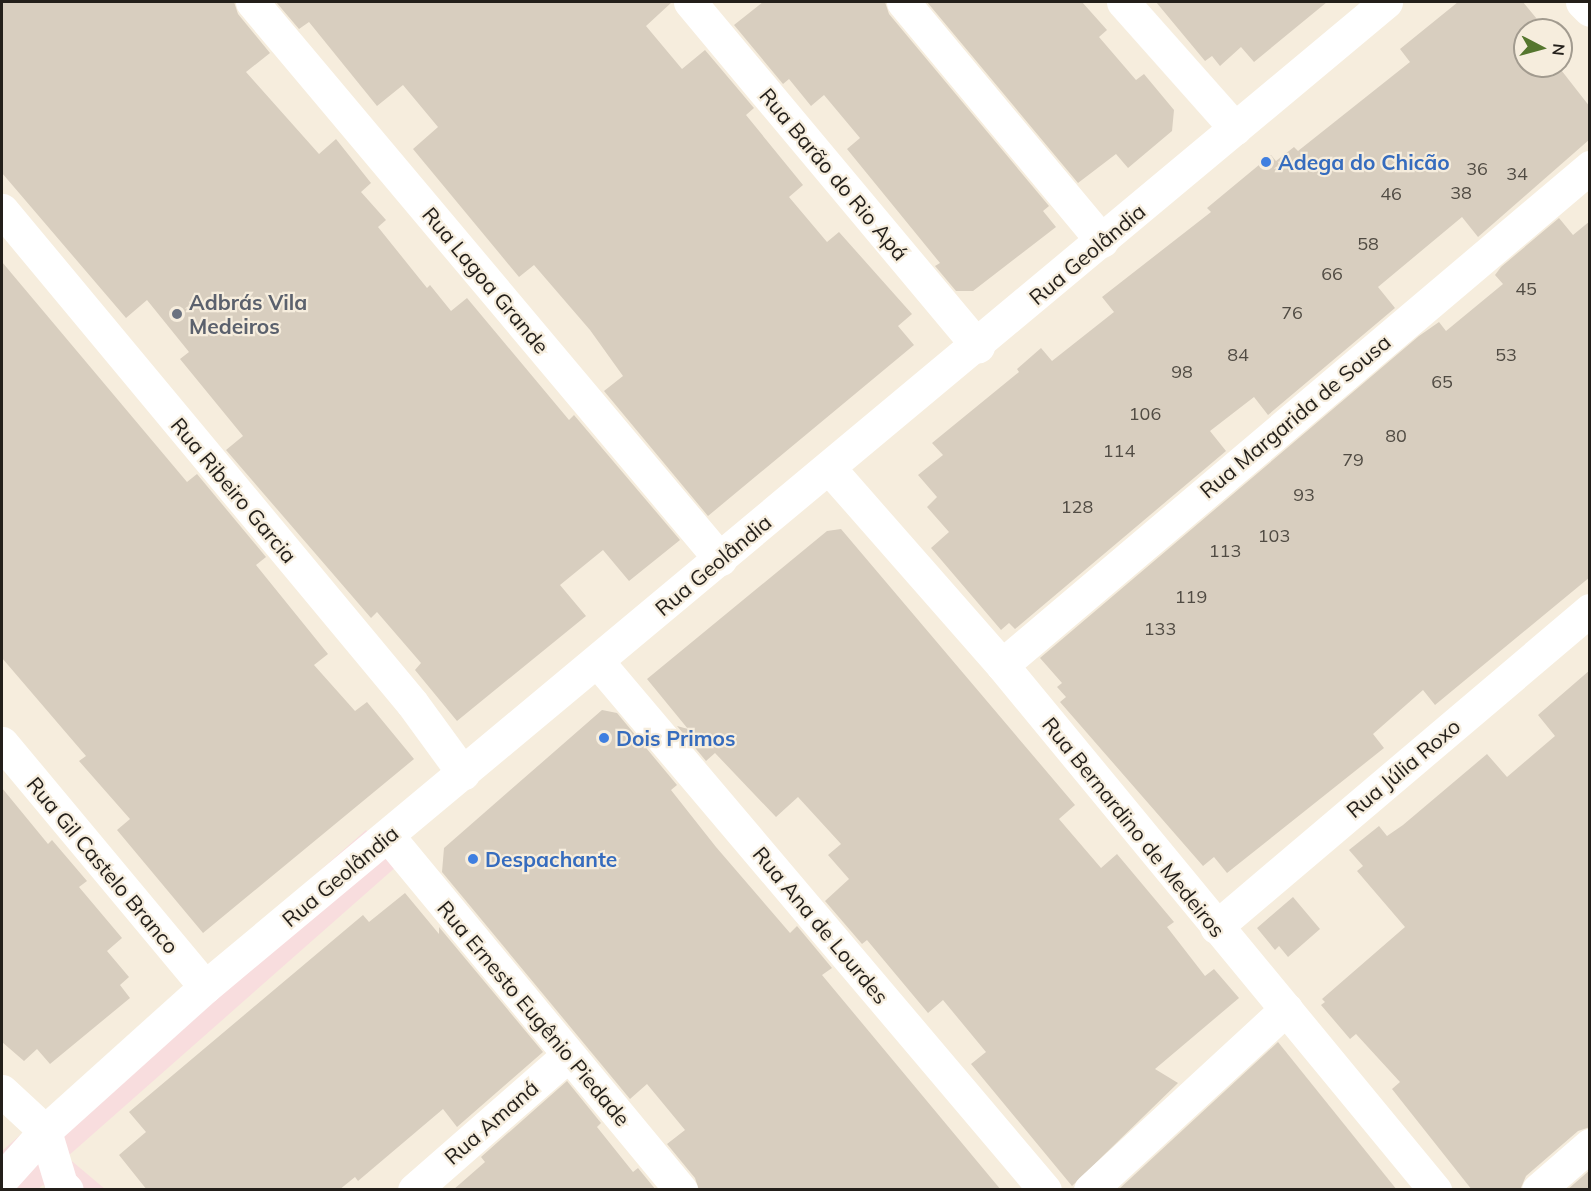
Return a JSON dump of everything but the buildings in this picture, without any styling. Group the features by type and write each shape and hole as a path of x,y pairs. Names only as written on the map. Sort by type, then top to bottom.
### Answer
{"street":[{"name":"Rua Lagoa Grande","path":"252,2 720,559"},
{"name":"Rua Barão do Rio Apá","path":"690,2 978,346"},
{"path":"903,2 1102,241"},
{"path":"1123,2 1235,128"},
{"name":"Rua Geolândia","path":"2,1179 45,1131 205,987 978,346 1386,2"},
{"path":"1582,2 1590,10"},
{"name":"Rua Margarida de Sousa","path":"1002,665 1590,167"},
{"name":"Rua Ribeiro Garcia","path":"2,210 412,703 464,773"},
{"name":"Rua Bernardino de Medeiros","path":"829,468 1002,665 1435,1190"},
{"name":"Rua Júlia Roxo","path":"1216,927 1590,610"},
{"name":"Rua Ana de Lourdes","path":"597,662 1045,1190"},
{"name":"Rua Gil Castelo Branco","path":"2,743 205,987"},
{"name":"Rua Ernesto Eugênio Piedade","path":"388,836 681,1190"},
{"path":"1090,1190 1286,1009"},
{"name":"Rua Amaná","path":"414,1190 568,1055"},
{"path":"2,1091 45,1131 61,1184 67,1190"},
{"path":"1538,1190 1590,1145"}],"shaded area":[{"path":"366,830 397,866 67,1157 105,1189 47,1189 43,1185 38,1189 2,1190 2,1151"}],"place":[{"name":"Adega do Chicão","path":"1266,162"},
{"name":"Adbrás Vila Medeiros","path":"177,314"},
{"name":"Dois Primos","path":"604,738"},
{"name":"Despachante","path":"473,859"}]}
